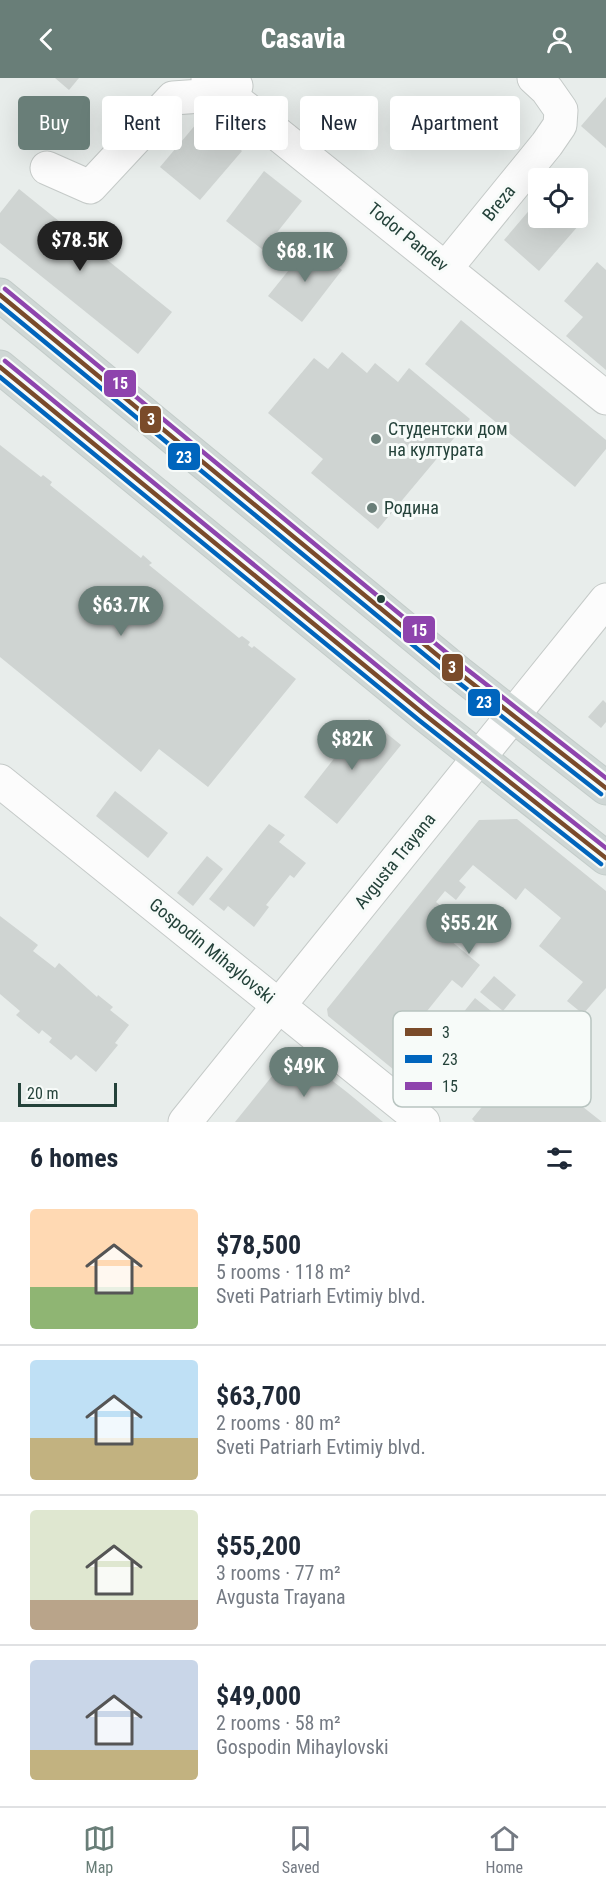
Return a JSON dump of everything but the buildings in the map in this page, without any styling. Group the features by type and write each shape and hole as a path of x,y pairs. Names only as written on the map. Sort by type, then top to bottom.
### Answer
{"main road":[{"path":"0,295 459,673 606,788"},
{"path":"0,367 416,707 606,858"}],"street":[{"name":"Breza","path":"446,268 560,125 561,110 547,90 534,78"},
{"name":"Todor Pandev","path":"227,83 446,268 606,398"},
{"path":"47,168 90,187 173,98 227,83"},
{"name":"Avgusta Trayana","path":"185,1122 606,600"},
{"name":"Gospodin Mihaylovski","path":"0,781 393,1098"},
{"name":"Gospodin Mihaylovski","path":"405,1107 423,1122"}],"transit line":[{"name":"15","path":"5,289 464,667 606,778"},
{"name":"3","path":"0,295 459,673 606,788"},
{"name":"23","path":"0,305 454,679 601,794"},
{"name":"15","path":"5,361 430,709 606,848"},
{"name":"3","path":"0,367 425,715 606,858"},
{"name":"23","path":"0,377 420,721 601,864"}],"place":[{"name":"Студентски дом на културата","path":"376,439"},
{"name":"Родина","path":"372,508"}]}
